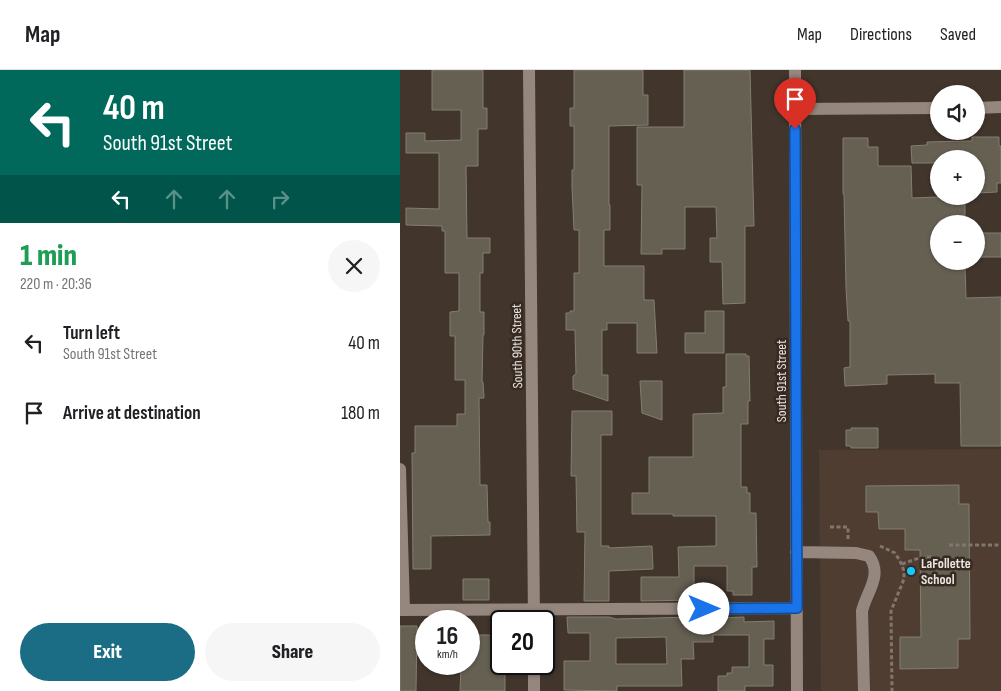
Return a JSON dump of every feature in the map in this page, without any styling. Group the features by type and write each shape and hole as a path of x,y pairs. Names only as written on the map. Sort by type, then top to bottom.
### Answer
{"street":[{"name":"South 90th Street","path":"529,70 534,610"},
{"name":"South 91st Street","path":"795,70 797,691"},
{"path":"985,108 1001,107"},
{"path":"795,109 930,108"},
{"path":"400,469 402,610 490,613"},
{"path":"796,552 856,553 869,556 874,563 876,573 862,611 864,691"},
{"path":"555,614 797,608"},
{"path":"534,675 534,691"}],"path":[{"path":"830,527 848,527 848,543 856,543"},
{"path":"872,543 885,547 895,553 902,564 904,579 891,611 892,691"},
{"path":"949,545 1001,545"},
{"path":"902,564 919,558 931,557"}],"shaded area":[{"name":"LaFollette School","path":"1001,449 1001,691 821,691 819,450"}],"building":[{"path":"432,70 483,70 483,108 487,108 487,129 478,129 478,166 466,166 467,238 490,238 490,253 483,253 483,273 480,273 480,312 484,312 482,382 484,398 479,398 480,485 487,485 490,535 431,536 431,569 413,569 412,453 415,453 415,426 457,426 457,414 465,414 465,380 455,380 455,336 450,336 450,312 459,311 459,273 445,273 445,231 442,231 442,226 406,225 406,208 439,209 439,153 406,153 406,133 425,133 425,141 461,140 461,110 432,110"},
{"path":"574,70 643,70 643,95 648,95 648,125 609,126 610,230 604,230 604,266 644,266 644,300 654,300 657,353 637,353 637,323 607,323 607,330 602,330 602,375 608,375 608,401 573,389 573,376 576,374 575,330 566,330 566,313 574,311 574,273 579,273 579,230 574,230 572,187 574,126 570,126 570,108 574,108"},
{"path":"684,70 750,70 754,226 745,226 745,303 723,304 722,262 710,262 710,238 717,238 716,207 685,207 685,249 662,249 662,254 641,254 642,185 637,185 637,127 684,127"},
{"path":"985,137 999,137 999,146 1001,146 1001,183 997,183 997,192 985,193 985,150 930,150 930,163 912,163 911,146 927,145 927,142 985,140"},
{"path":"843,138 868,138 868,147 878,147 878,166 911,166 912,198 930,197 930,205 965,205 965,215 930,215 930,270 965,270 966,298 1001,297 1001,446 961,446 960,383 935,383 935,374 887,375 887,384 845,386 844,368 850,367 850,321 848,321 846,288"},
{"path":"985,233 1001,233 1001,257 985,257"},
{"path":"705,311 724,311 724,353 685,353 685,333 705,333"},
{"path":"726,354 746,354 746,356 749,356 750,401 748,401 748,424 741,424 741,487 747,487 747,493 750,493 750,513 756,513 757,567 752,567 752,595 733,595 733,591 727,591 727,566 694,566 694,600 641,601 641,577 679,577 678,547 716,546 716,516 632,514 632,493 649,493 649,457 693,457 693,414 723,413 723,387 726,387"},
{"path":"640,381 662,381 662,420 642,413"},
{"path":"572,411 612,411 612,435 601,435 601,546 609,546 609,548 652,546 653,569 609,571 609,601 584,601 585,532 577,532 576,476 571,476"},
{"path":"851,428 878,428 878,448 851,448 851,446 846,446 846,430 851,430"},
{"path":"959,485 959,504 969,504 970,639 958,639 958,668 900,669 900,637 921,637 920,550 905,550 905,529 879,529 878,512 866,512 866,486"},
{"path":"463,579 489,579 489,600 463,600"},
{"path":"567,617 609,617 616,619 694,617 694,619 744,617 744,622 774,621 774,639 764,639 764,665 773,665 773,686 745,686 745,691 718,691 718,676 727,676 727,673 732,673 732,667 749,667 749,635 713,635 713,642 693,642 694,659 681,659 682,686 617,686 617,691 564,690 564,661 590,661 590,633 568,633","holes":["666,637 667,664 616,664 616,638"]},
{"path":"400,626 415,626 416,691 400,691"},
{"path":"480,635 490,635 490,675 505,675 505,691 460,691 461,675 480,675"}],"place":[{"name":"LaFollette School","path":"911,571"}],"route":[{"path":"704,609 797,608 795,129"}]}
